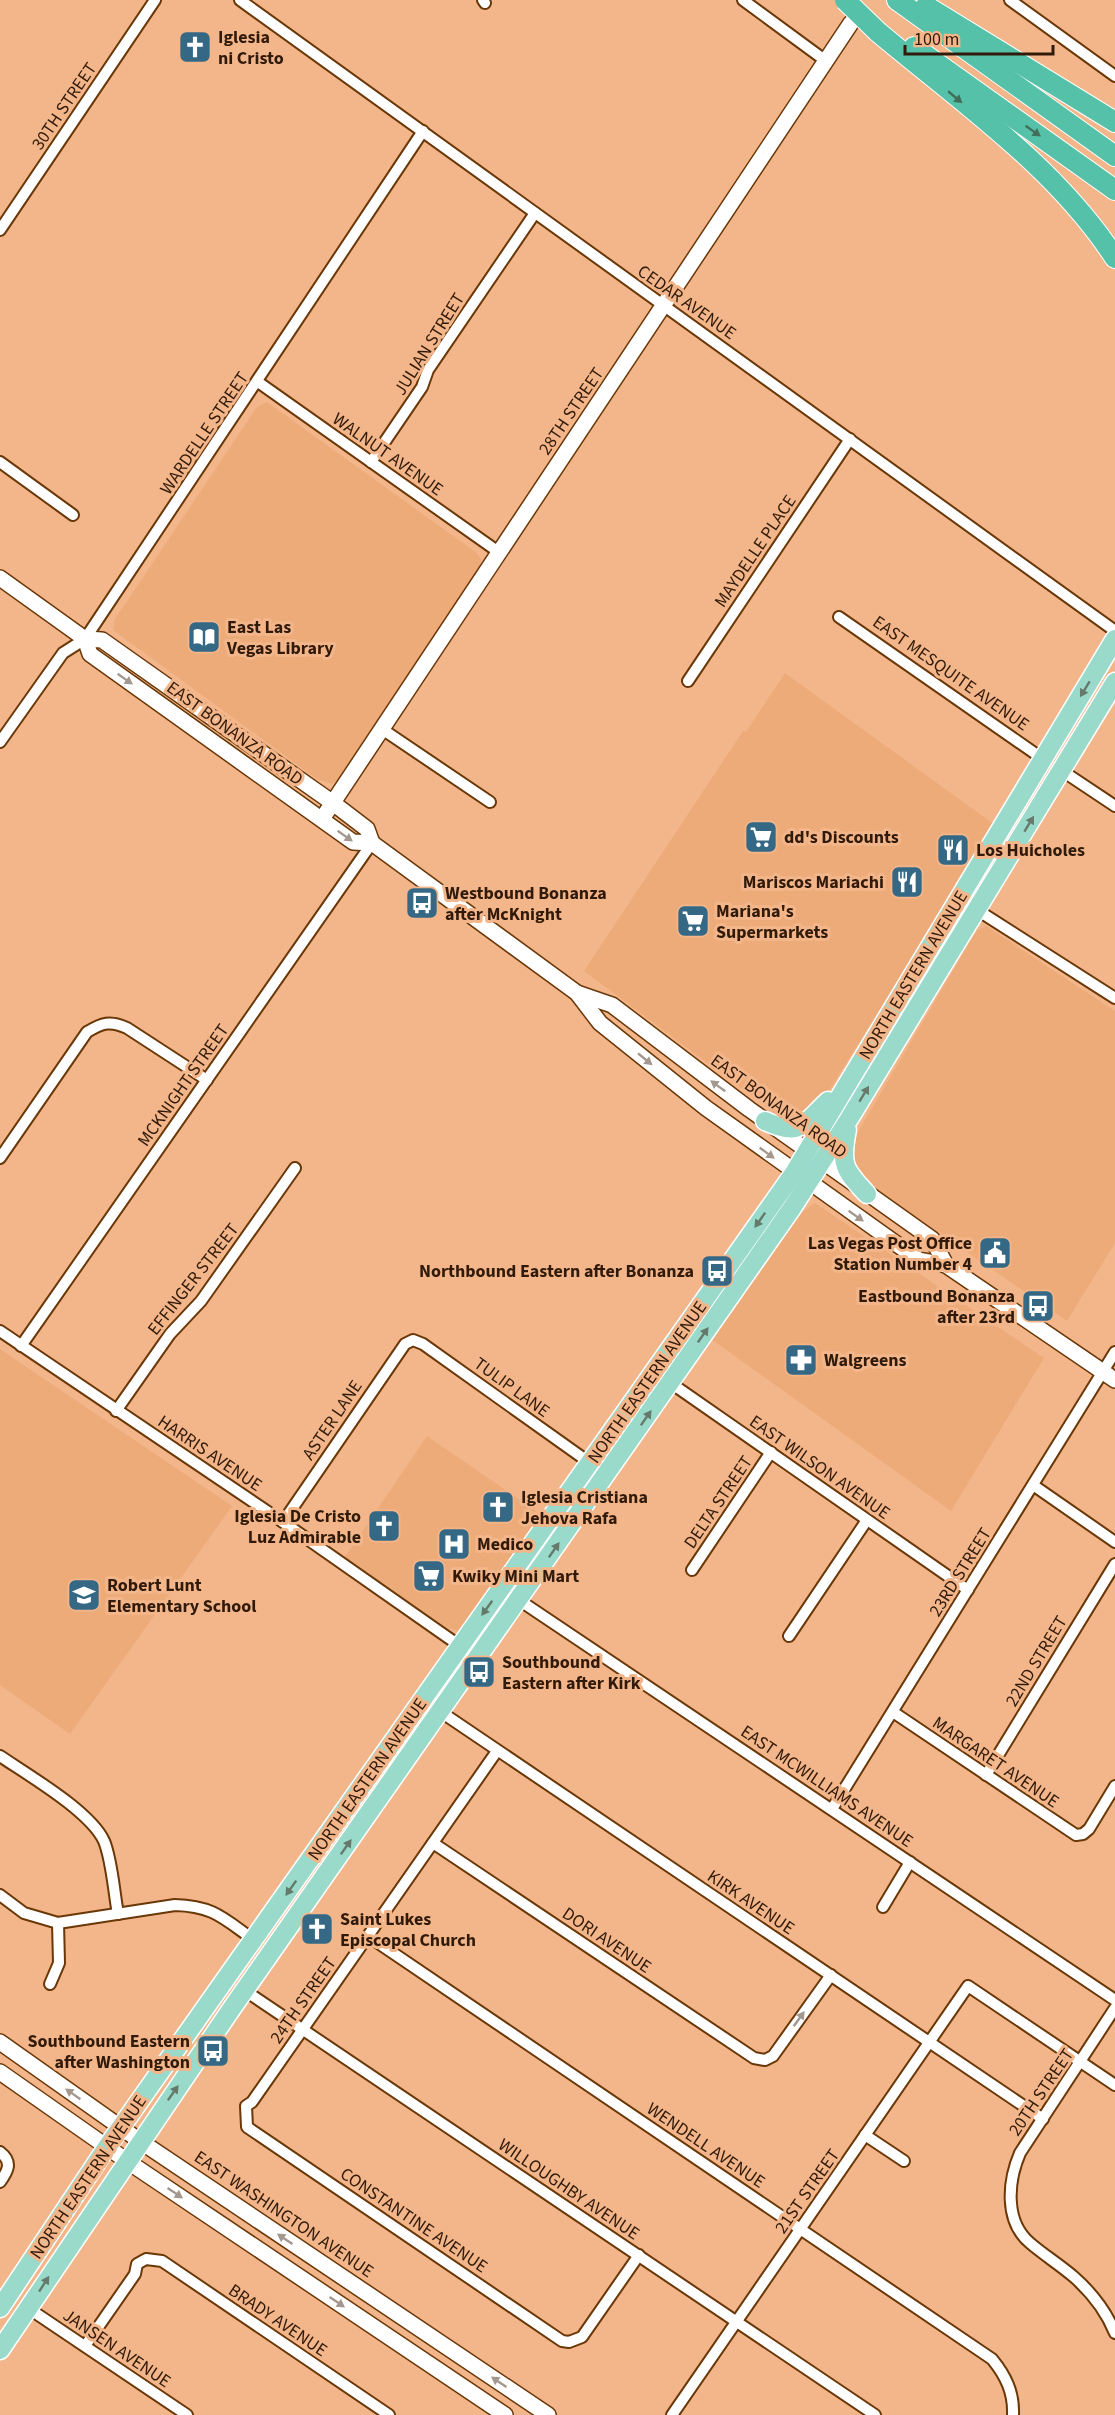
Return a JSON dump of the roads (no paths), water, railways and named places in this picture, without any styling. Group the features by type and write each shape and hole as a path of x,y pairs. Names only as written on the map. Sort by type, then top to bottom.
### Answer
{"highway":[{"path":"845,0 1048,176 1075,203 1115,258"},
{"path":"897,0 1115,156"},
{"path":"916,0 1115,122"},
{"path":"880,29 1115,190"}],"main road":[{"name":"28TH STREET","path":"321,819 664,307 851,22"},
{"name":"EAST BONANZA ROAD","path":"0,578 85,639 102,640 333,803 367,829 372,843"},
{"name":"EAST BONANZA ROAD","path":"85,639 90,654 353,842 372,843 577,993 600,1023 706,1108 801,1178 919,1260 946,1265 1109,1376"},
{"name":"NORTH EASTERN AVENUE","path":"0,2350 244,1990 670,1383 815,1156 851,1079 1115,639"},
{"name":"NORTH EASTERN AVENUE","path":"815,1156 849,1119 1115,682"},
{"path":"918,1006 914,995 934,961 931,946"},
{"name":"EAST BONANZA ROAD","path":"577,993 612,1005 765,1121 932,1239 946,1265"},
{"path":"600,1023 635,1036 644,1042 659,1041"},
{"path":"765,1121 784,1129 804,1127 851,1079"},
{"path":"849,1119 842,1151 843,1163 850,1177 867,1194"},
{"name":"NORTH EASTERN AVENUE","path":"3,2297 654,1371 801,1178"},
{"path":"519,1600 515,1591 555,1513"},
{"path":"422,1739 422,1718 461,1664 460,1646"},
{"path":"232,2008 235,1989 254,1960 254,1940"},
{"name":"EAST WASHINGTON AVENUE","path":"0,2043 140,2141 548,2415"},
{"path":"0,2072 127,2161 500,2412 517,2415"}],"street":[{"name":"30TH STREET","path":"0,230 155,0"},
{"name":"CEDAR AVENUE","path":"240,0 1115,631"},
{"path":"743,0 826,61"},
{"path":"1010,0 1115,76"},
{"name":"WARDELLE STREET","path":"0,742 63,652 85,639 258,382 423,130"},
{"name":"JULIAN STREET","path":"372,462 423,387 428,370 535,213"},
{"name":"WALNUT AVENUE","path":"258,382 500,552"},
{"name":"MAYDELLE PLACE","path":"688,681 850,440"},
{"path":"0,462 74,515"},
{"name":"EAST MESQUITE AVENUE","path":"839,617 1043,759"},
{"path":"382,729 490,802"},
{"path":"1061,770 1115,806"},
{"name":"MCKNIGHT STREET","path":"21,1346 372,843"},
{"path":"960,898 1115,998"},
{"path":"0,1158 87,1032 103,1023 115,1022 207,1080"},
{"name":"EFFINGER STREET","path":"116,1411 170,1334 201,1301 296,1167"},
{"name":"HARRIS AVENUE","path":"0,1331 283,1522 460,1646"},
{"name":"TULIP LANE","path":"413,1340 423,1344 590,1463"},
{"name":"ASTER LANE","path":"283,1522 378,1381 405,1344 413,1340"},
{"name":"23RD STREET","path":"832,1809 1033,1485 1109,1376 1115,1352"},
{"name":"EAST WILSON AVENUE","path":"654,1371 968,1590"},
{"name":"DELTA STREET","path":"692,1570 771,1452"},
{"path":"1033,1485 1115,1542"},
{"path":"789,1636 867,1520"},
{"name":"22ND STREET","path":"986,1775 1115,1564"},
{"name":"EAST MCWILLIAMS AVENUE","path":"519,1600 1115,2000"},
{"name":"KIRK AVENUE","path":"441,1712 1043,2119"},
{"name":"MARGARET AVENUE","path":"892,1712 1076,1835 1083,1834 1115,1786"},
{"name":"24TH STREET","path":"244,2120 246,2106 252,2102 303,2030 497,1751"},
{"path":"0,1756 80,1813 94,1827 104,1842 118,1914"},
{"name":"DORI AVENUE","path":"433,1843 754,2058 765,2060 772,2056 831,1975"},
{"path":"883,1907 910,1862"},
{"path":"0,1896 24,1913 58,1923 175,1905 195,1905 211,1909 254,1940"},
{"path":"50,1984 59,1963 58,1923"},
{"name":"WENDELL AVENUE","path":"368,1936 992,2359 1004,2374 1012,2394 1012,2415"},
{"name":"21ST STREET","path":"672,2415 968,1986 1081,2062"},
{"name":"WILLOUGHBY AVENUE","path":"244,1990 875,2415"},
{"name":"20TH STREET","path":"1115,2008 1020,2153 1013,2170 1010,2199 1015,2222 1028,2242 1075,2277 1100,2305 1115,2333"},
{"path":"1081,2062 1115,2085"},
{"name":"CONSTANTINE AVENUE","path":"244,2120 247,2127 562,2341 569,2342 582,2337 639,2255"},
{"path":"865,2135 903,2161"},
{"path":"0,2152 6,2156 9,2164 8,2171 0,2182"},
{"name":"BRADY AVENUE","path":"85,2346 135,2274 137,2264 146,2259 162,2261 389,2415"},
{"name":"JANSEN AVENUE","path":"28,2308 187,2415"}],"place":[{"name":"Iglesia ni Cristo","path":"195,47"},
{"name":"East Las Vegas Library","path":"204,637"},
{"name":"dd's Discounts","path":"761,837"},
{"name":"Los Huicholes","path":"953,850"},
{"name":"Mariscos Mariachi","path":"907,882"},
{"name":"Westbound Bonanza after McKnight","path":"422,903"},
{"name":"Mariana's Supermarkets","path":"693,921"},
{"name":"Las Vegas Post Office Station Number 4","path":"995,1253"},
{"name":"Northbound Eastern after Bonanza","path":"717,1271"},
{"name":"Eastbound Bonanza after 23rd","path":"1038,1306"},
{"name":"Walgreens","path":"801,1360"},
{"name":"Iglesia Cristiana Jehova Rafa","path":"498,1507"},
{"name":"Iglesia De Cristo Luz Admirable","path":"384,1526"},
{"name":"Medico","path":"454,1544"},
{"name":"Kwiky Mini Mart","path":"429,1576"},
{"name":"Robert Lunt Elementary School","path":"84,1595"},
{"name":"Southbound Eastern after Kirk","path":"479,1672"},
{"name":"Saint Lukes Episcopal Church","path":"317,1929"},
{"name":"Southbound Eastern after Washington","path":"213,2051"}]}
